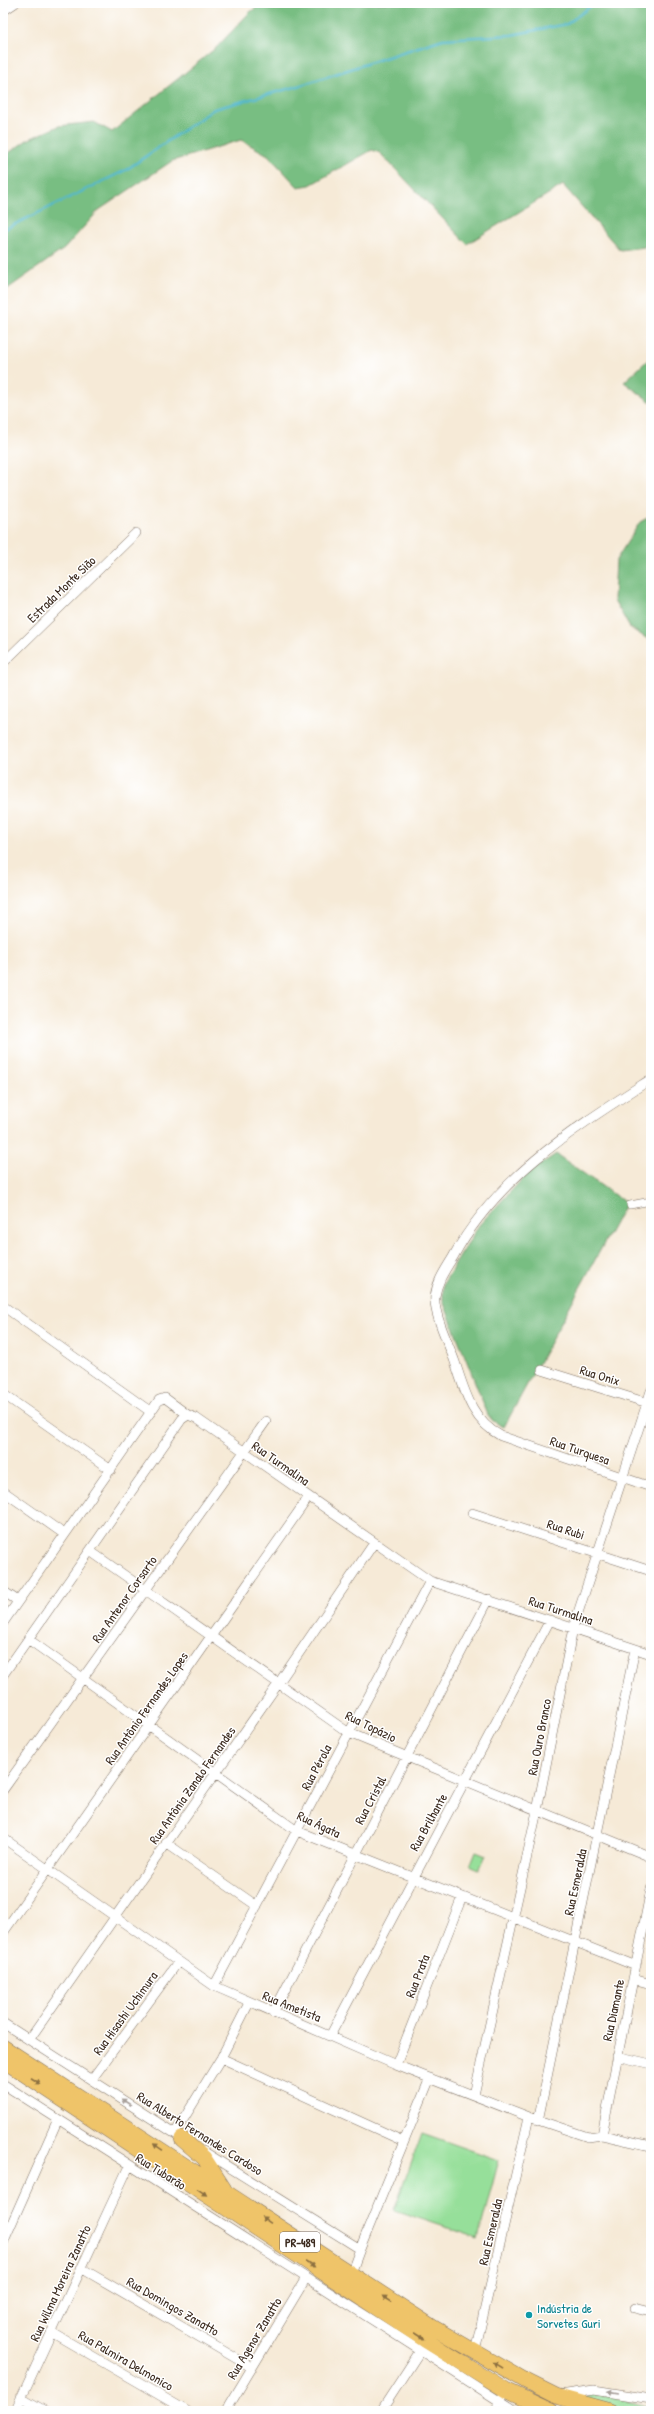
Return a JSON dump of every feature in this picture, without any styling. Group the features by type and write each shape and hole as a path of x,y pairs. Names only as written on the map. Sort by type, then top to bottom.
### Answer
{"main road":[{"name":"PR-489","path":"3,2047 225,2192 350,2276 434,2328 526,2382 556,2396 611,2411"},
{"name":"PR-489","path":"3,2060 425,2340 500,2401 551,2411"},
{"path":"178,2136 204,2158 225,2192"},
{"path":"500,2401 518,2382 526,2382"}],"street":[{"path":"3,11 14,3"},
{"name":"Estrada Monte Sião","path":"3,664 136,533"},
{"name":"Rua Turquesa","path":"651,1079 542,1154 514,1177 473,1225 439,1281 435,1304 468,1399 480,1421 490,1430 501,1436 651,1487"},
{"path":"630,1205 651,1200"},
{"path":"3,1306 151,1412 3,1623"},
{"name":"Rua Onix","path":"542,1370 649,1403"},
{"name":"Rua Ouro Branco","path":"474,2094 537,1811 573,1628 649,1403 651,1391"},
{"path":"3,1394 111,1470"},
{"name":"Rua Turmalina","path":"151,1412 160,1400 165,1398 430,1581 490,1599 651,1654"},
{"path":"3,1674 182,1419 188,1415"},
{"name":"Rua Antenor Corsarto","path":"3,1790 266,1421"},
{"path":"3,1491 64,1534"},
{"name":"Rua Antônio Fernandes Lopes","path":"3,1933 212,1638 308,1498"},
{"name":"Rua Rubi","path":"472,1513 651,1571"},
{"name":"Rua Antônia Zanalo Fernandes","path":"29,2040 278,1684 374,1543"},
{"name":"Rua Topázio","path":"90,1551 349,1733 651,1857"},
{"name":"Rua Pérola","path":"214,1986 430,1581"},
{"path":"3,1591 18,1601"},
{"name":"Rua Cristal","path":"273,2013 490,1599"},
{"name":"Rua Brilhante","path":"330,2036 550,1620"},
{"name":"Rua Ágata","path":"28,1639 297,1830 575,1943 636,1966"},
{"name":"Rua Esmeralda","path":"538,2120 636,1649"},
{"name":"Rua Ametista","path":"3,1838 178,1962 214,1986 249,2003 396,2065 474,2094 529,2117 588,2137 602,2135 651,2146"},
{"path":"166,1843 257,1906"},
{"name":"Rua Diamante","path":"602,2135 650,1895"},
{"name":"Rua Prata","path":"396,2065 462,1897"},
{"name":"Rua Hisashi Uchimura","path":"92,2079 178,1962"},
{"path":"633,1979 651,1984"},
{"path":"178,2136 221,2058 249,2003"},
{"name":"Rua Alberto Fernandes Cardoso","path":"3,2023 92,2079 178,2136 360,2249"},
{"path":"617,2056 651,2064"},
{"path":"221,2058 403,2141"},
{"path":"350,2276 403,2141 430,2078"},
{"name":"Rua Tubarão","path":"3,2084 129,2166 516,2411"},
{"name":"Rua Esmeralda","path":"475,2352 529,2117"},
{"path":"3,2244 58,2119"},
{"name":"Rua Wilma Moreira Zanatto","path":"15,2411 129,2166"},
{"name":"Rua Domingos Zanatto","path":"81,2268 251,2367"},
{"name":"Rua Agenor Zanatto","path":"226,2411 251,2367 306,2278"},
{"path":"635,2308 651,2312"},
{"name":"Rua Palmira Delmonico","path":"52,2332 187,2411"},
{"path":"381,2411 420,2351"},
{"path":"556,2396 578,2391 594,2390 651,2399"},
{"path":"21,2397 45,2411"}],"green space":[{"path":"263,3 651,3 651,241 644,247 620,250 563,185 467,244 380,153 372,150 310,185 298,187 268,155 241,140 172,161 99,210 64,249 3,292 3,157 27,140 59,126 94,122 112,132 217,47 250,12"},
{"path":"651,357 651,402 624,382"},
{"path":"651,516 651,641 630,628 614,600 616,560 640,522"},
{"path":"556,1154 626,1203 504,1427 493,1421 488,1415 443,1301 443,1284 479,1225 528,1173"},
{"path":"476,1851 486,1855 479,1870 470,1866"},
{"path":"422,2133 499,2160 478,2238 394,2210"},
{"path":"580,2393 613,2397 651,2407 651,2411 619,2411 572,2395"}],"waterway":[{"path":"3,230 126,170 214,109 295,87 443,39 511,35 567,24 595,3"}],"place":[{"name":"Indústria de Sorvetes Guri","path":"529,2315"}]}
